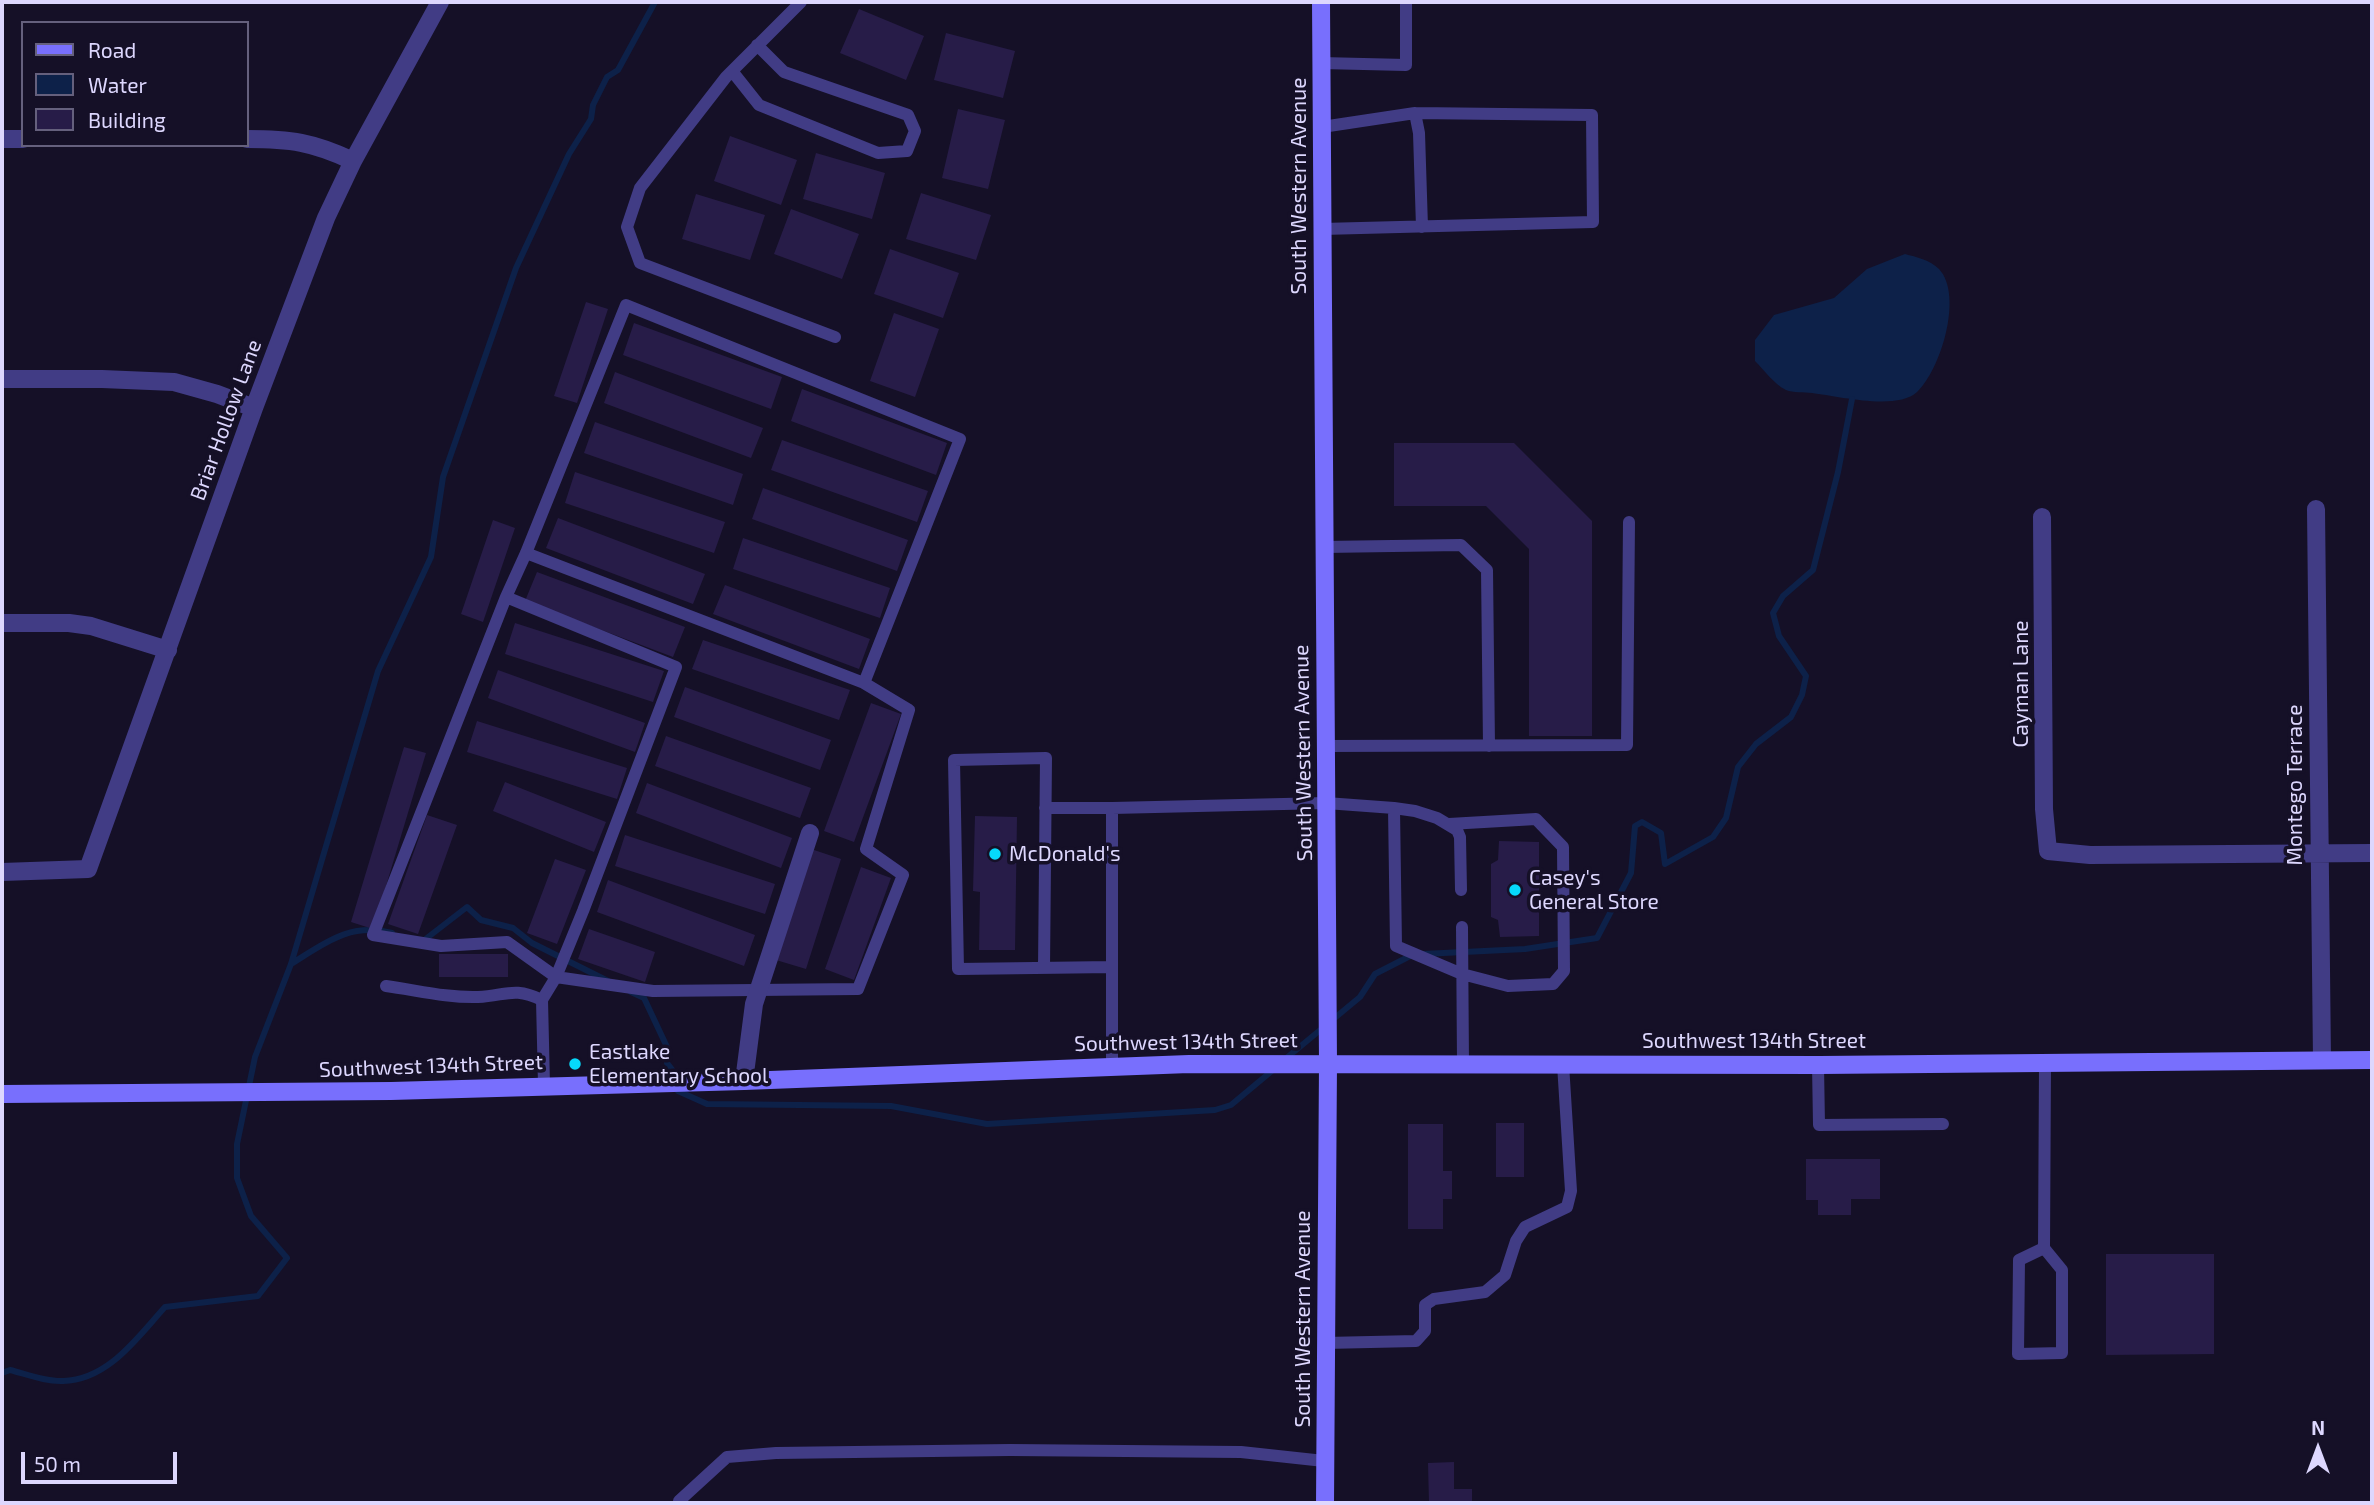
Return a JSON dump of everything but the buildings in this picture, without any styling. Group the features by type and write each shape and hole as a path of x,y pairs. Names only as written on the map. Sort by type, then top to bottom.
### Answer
{"main road":[{"name":"South Western Avenue","path":"1321,2 1328,1063 1325,1503"},
{"name":"Southwest 134th Street","path":"2,1094 286,1093 744,1081 1112,1065 1818,1065 2372,1060"}],"street":[{"name":"Briar Hollow Lane","path":"2,872 88,869 312,252 353,161 440,2"},
{"path":"2,139 21,139"},
{"path":"248,139 288,139 307,143 353,161"},
{"path":"2,379 174,382 254,408"},
{"name":"Montego Terrace","path":"2316,509 2322,1060"},
{"name":"Cayman Lane","path":"2042,517 2044,809 2048,851 2090,855 2318,853"},
{"path":"2,623 91,626 168,650"},
{"path":"744,1081 754,1004 810,833"},
{"path":"2318,853 2372,853"}],"lane":[{"path":"801,2 732,71 640,188 627,227 640,263 835,337"},
{"path":"1321,64 1406,65 1406,2"},
{"path":"732,71 759,105 878,153 907,150 915,131 908,115 784,72 757,45"},
{"path":"1322,127 1415,113 1592,115 1593,222 1322,229"},
{"path":"1415,113 1419,132 1422,226"},
{"path":"526,553 864,683 909,710 866,849 903,875 858,989 653,991 556,976 507,942 441,946 373,935 506,597 626,305 960,439 864,683"},
{"path":"1326,746 1627,745 1629,522"},
{"path":"1324,547 1461,545 1487,570 1489,746"},
{"path":"506,597 676,667 556,976 542,1000 544,1085"},
{"path":"1044,968 1046,758 954,760 958,969 1044,968 1112,967"},
{"path":"1045,808 1326,803 1415,811 1449,824 1457,830 1460,837 1461,890"},
{"path":"1112,808 1112,1065"},
{"path":"1394,808 1396,946 1462,974 1508,986 1553,984 1564,971 1563,847 1536,819 1449,824"},
{"path":"1462,928 1463,1063"},
{"path":"386,986 480,997 513,991 527,993 542,1000"},
{"path":"1325,1343 1416,1341 1425,1331 1425,1305 1434,1299 1485,1292 1505,1275 1516,1241 1525,1227 1567,1207 1571,1191 1563,1063"},
{"path":"2043,1248 2020,1260 2018,1354 2062,1353 2062,1270 2043,1248 2045,1063"},
{"path":"1818,1065 1819,1125 1943,1124"},
{"path":"679,1501 727,1457 776,1453 1010,1450 1241,1452 1324,1461"}],"water":[{"path":"1905,254 1927,261 1939,269 1946,281 1949,297 1949,314 1941,351 1926,382 1917,392 1896,401 1866,401 1792,392 1777,384 1755,361 1755,340 1774,315 1834,298 1867,269"}],"waterway":[{"path":"2,1373 10,1370 56,1381 79,1379 94,1373 108,1365 132,1344 165,1307 258,1296 287,1258 251,1216 237,1178 237,1144 255,1057 291,964 378,671 431,557 443,477 516,268 569,154 591,119 593,105 607,77 618,70 655,2"},
{"path":"1423,954 1525,949 1597,938 1631,873 1635,826 1642,822 1661,833 1665,864 1713,837 1726,818 1738,767 1756,744 1791,717 1802,695 1806,676 1779,636 1773,613 1783,596 1813,570 1838,472 1852,399"},
{"path":"420,940 423,941 467,907 481,920 513,928 532,943 608,981"},
{"path":"291,964 338,936 351,932 377,930 392,933"},
{"path":"1284,1060 1360,997 1375,974 1412,955"},
{"path":"631,992 644,998 667,1047 667,1063 680,1080 678,1091 707,1104 891,1106 987,1124 1215,1110 1231,1105 1273,1070"}],"place":[{"name":"McDonald's","path":"995,854"},
{"name":"Casey's General Store","path":"1515,890"},
{"name":"Eastlake Elementary School","path":"575,1064"}]}
